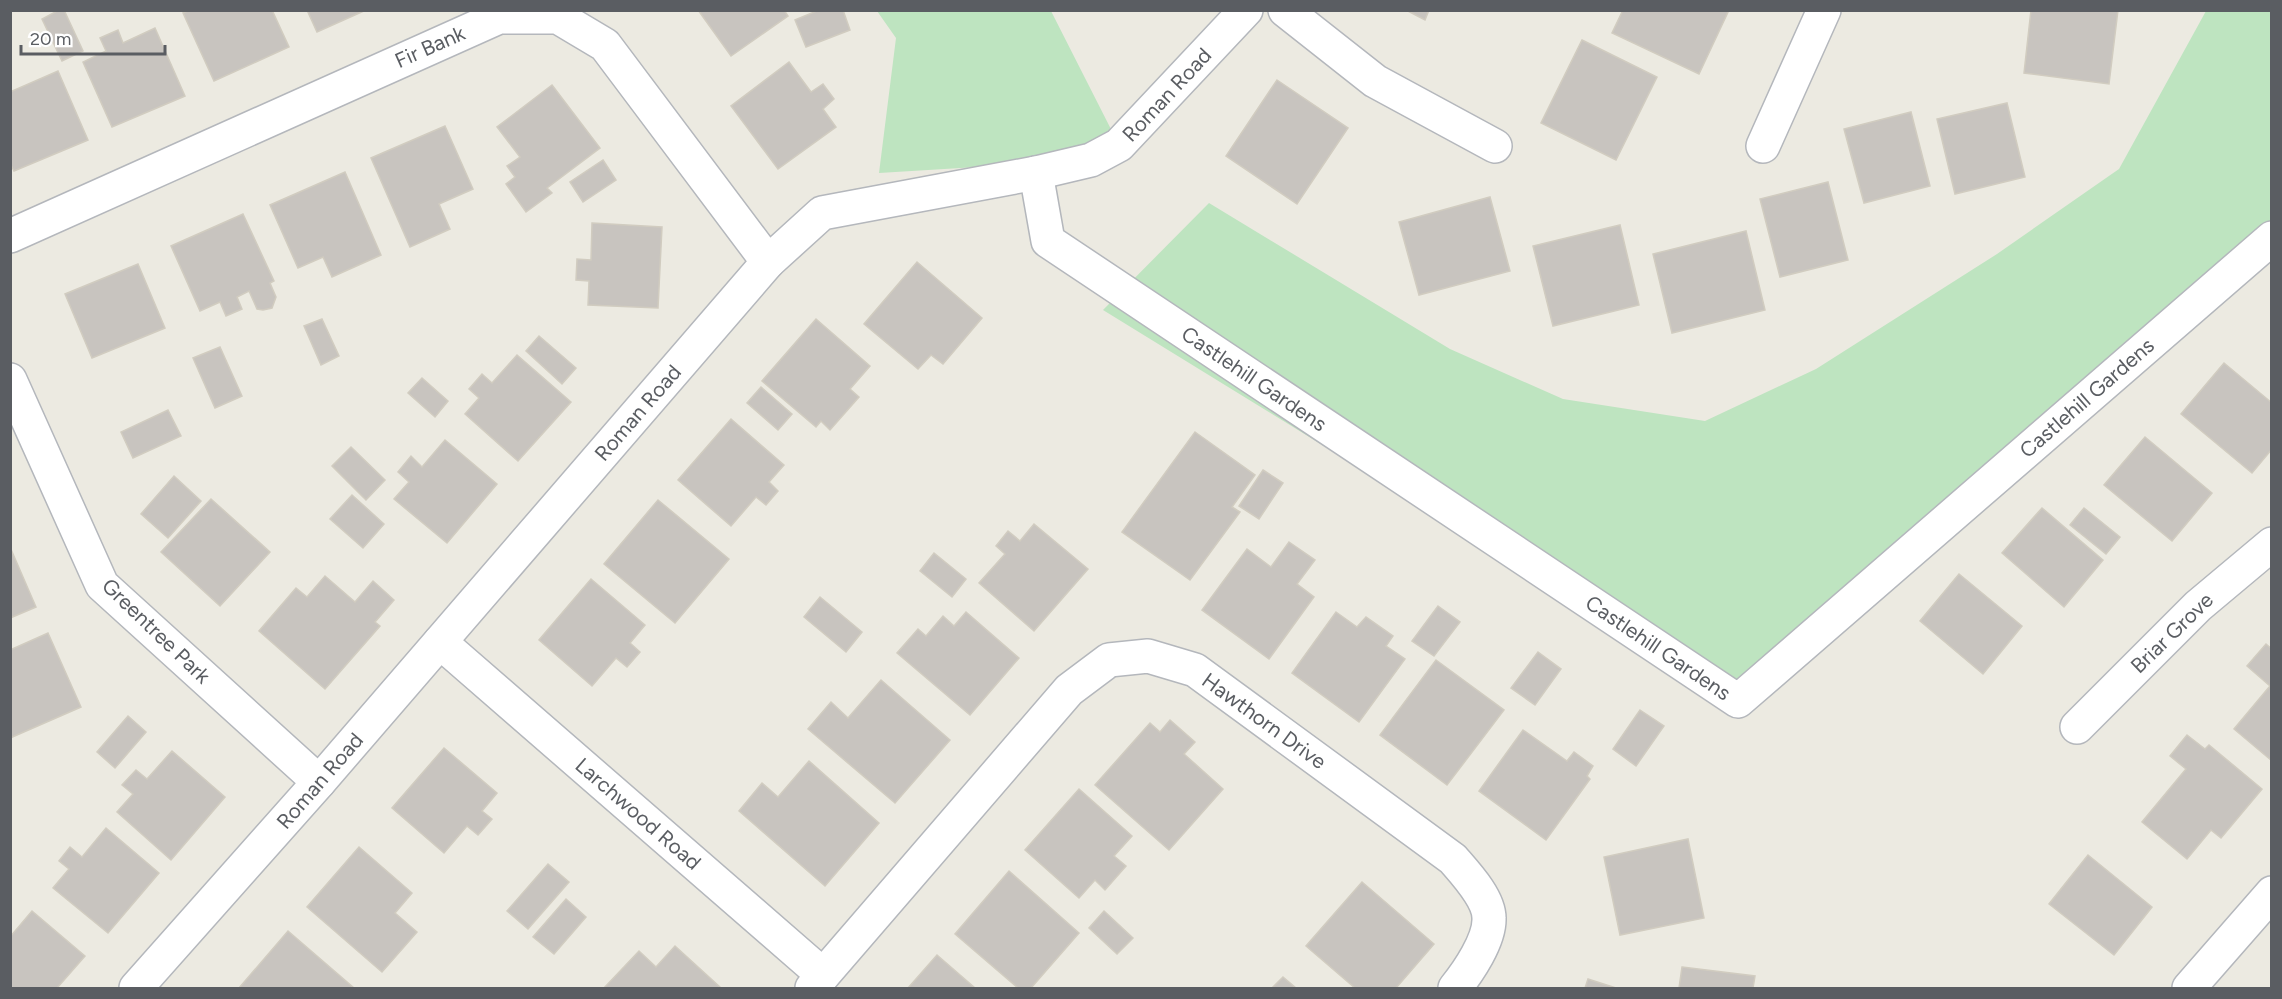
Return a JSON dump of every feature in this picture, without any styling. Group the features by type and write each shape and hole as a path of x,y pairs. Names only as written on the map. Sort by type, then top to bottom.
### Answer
{"street":[{"name":"Roman Road","path":"136,988 319,783 768,262 822,213 1036,173 1090,160 1119,145 1246,10"},
{"path":"1285,10 1375,81 1495,146"},
{"path":"1763,146 1824,10"},
{"name":"Fir Bank","path":"10,236 499,16 558,17 604,45 768,262"},
{"name":"Castlehill Gardens","path":"1036,173 1048,241 1738,702 2271,238"},
{"name":"Greentree Park","path":"10,380 102,585 319,783"},
{"name":"Briar Grove","path":"2077,727 2198,606 2271,544"},
{"name":"Larchwood Road","path":"440,642 818,982"},
{"name":"Hawthorn Drive","path":"818,982 1069,690 1109,660 1148,656 1195,670 1452,859 1479,890 1490,917 1482,945 1469,972 1455,988"},
{"path":"2189,988 2271,893"}],"green space":[{"path":"877,11 1051,11 1119,145 1091,160 879,173 896,38"},
{"path":"2206,11 2271,11 2271,238 1738,701 1103,310 1209,203 1450,349 1563,399 1705,421 1816,369 1997,254 2119,169"}],"building":[{"path":"59,10 64,10 83,51 62,61 42,19"},
{"path":"190,10 272,10 289,47 214,81 183,13"},
{"path":"307,10 366,10 317,32"},
{"path":"698,10 784,10 788,16 731,56"},
{"path":"819,10 843,10 850,30 806,47 795,20"},
{"path":"1406,10 1429,10 1425,20"},
{"path":"1623,10 1729,10 1699,74 1612,33"},
{"path":"2031,10 2118,10 2109,84 2024,73"},
{"path":"155,28 185,96 112,127 83,62 106,51 100,38 118,30 123,43"},
{"path":"1582,40 1657,77 1616,160 1541,123"},
{"path":"789,62 811,92 823,84 834,99 823,109 836,127 778,169 731,106"},
{"path":"58,71 88,140 14,171 10,163 10,92"},
{"path":"1277,80 1348,128 1297,204 1226,156"},
{"path":"552,85 600,148 547,188 552,193 526,212 506,184 515,177 507,166 520,157 497,127"},
{"path":"2007,103 2025,177 1955,194 1937,119"},
{"path":"1911,112 1930,186 1864,203 1844,129"},
{"path":"445,126 473,189 439,204 450,229 410,247 371,158"},
{"path":"603,160 616,180 583,202 570,182"},
{"path":"345,172 381,255 332,277 323,257 298,268 270,205"},
{"path":"1828,182 1848,260 1780,277 1760,199"},
{"path":"1490,197 1510,271 1419,295 1399,222"},
{"path":"243,214 274,281 270,283 276,297 272,308 257,309 249,291 237,297 242,309 226,316 220,302 200,311 171,246"},
{"path":"592,223 662,227 658,308 588,305 589,281 576,280 577,259 591,260"},
{"path":"1620,225 1639,305 1553,326 1533,246"},
{"path":"1746,231 1765,310 1672,333 1653,254"},
{"path":"917,262 982,318 943,364 931,355 918,369 864,324"},
{"path":"138,264 165,328 92,358 65,294"},
{"path":"322,319 339,356 321,365 304,326"},
{"path":"816,319 870,366 850,389 859,397 830,430 821,421 816,427 762,381"},
{"path":"539,336 576,368 562,384 526,351"},
{"path":"220,347 242,396 215,408 193,358"},
{"path":"517,355 571,402 518,461 465,414 479,398 469,389 482,374 492,383"},
{"path":"2224,363 2272,403 2272,449 2252,473 2181,414"},
{"path":"422,378 448,401 435,417 408,393"},
{"path":"761,387 792,414 778,430 747,403"},
{"path":"168,410 181,436 133,458 121,432"},
{"path":"731,419 784,465 769,482 778,491 766,505 756,497 731,526 678,480"},
{"path":"1195,432 1255,475 1232,507 1240,512 1190,580 1122,532"},
{"path":"2145,437 2212,493 2172,541 2104,485"},
{"path":"445,440 497,484 447,543 394,499 409,482 398,472 411,456 422,467"},
{"path":"351,447 385,480 366,500 332,466"},
{"path":"1263,470 1283,483 1259,519 1239,506"},
{"path":"174,476 201,501 168,538 141,514"},
{"path":"352,495 384,524 363,548 330,519"},
{"path":"211,499 270,552 220,606 161,552"},
{"path":"658,500 729,559 675,623 604,564"},
{"path":"2042,508 2103,560 2064,607 2002,553"},
{"path":"2084,508 2120,537 2106,554 2070,525"},
{"path":"1034,524 1088,569 1034,631 979,583 1005,554 996,546 1008,531 1020,541"},
{"path":"1289,542 1315,560 1297,584 1314,597 1269,659 1202,610 1247,549 1271,567"},
{"path":"10,547 36,607 10,618"},
{"path":"934,553 966,579 952,597 920,571"},
{"path":"1959,574 2022,626 1983,674 1920,621"},
{"path":"325,576 355,602 373,581 394,600 375,622 380,626 325,689 259,631 296,588 307,597"},
{"path":"591,579 645,625 630,643 640,652 627,667 616,658 592,686 539,640"},
{"path":"820,597 862,632 846,652 804,617"},
{"path":"1438,606 1460,622 1434,656 1412,641"},
{"path":"966,612 1019,658 970,715 897,653 918,629 926,636 943,616 954,626"},
{"path":"1336,612 1357,627 1366,617 1393,636 1386,646 1405,659 1359,722 1292,673"},
{"path":"48,633 81,707 10,738 10,650"},
{"path":"2266,644 2272,649 2272,761 2234,729 2270,686 2247,666"},
{"path":"1538,652 1561,669 1535,705 1511,688"},
{"path":"1436,660 1504,710 1447,785 1380,735"},
{"path":"881,680 950,740 895,803 808,729 831,702 848,718"},
{"path":"1640,710 1664,726 1636,766 1613,749"},
{"path":"128,716 146,732 115,768 97,752"},
{"path":"1170,720 1195,742 1184,754 1223,789 1169,850 1095,785 1150,723 1160,732"},
{"path":"1523,730 1567,761 1574,752 1593,766 1587,776 1590,779 1546,840 1479,791"},
{"path":"2187,735 2205,749 2209,745 2262,789 2221,838 2211,830 2187,859 2142,822 2186,769 2170,756"},
{"path":"444,748 497,793 482,811 492,819 478,835 467,826 444,853 392,808"},
{"path":"172,751 225,797 171,860 117,812 133,794 122,785 136,770 147,779"},
{"path":"809,761 879,823 825,886 739,811 762,783 778,797"},
{"path":"1079,789 1132,836 1114,856 1126,866 1105,890 1095,880 1079,898 1025,850"},
{"path":"106,828 159,873 108,933 53,888 69,869 59,861 70,847 82,857"},
{"path":"1688,839 1704,918 1620,935 1604,857"},
{"path":"359,847 412,893 395,913 417,932 382,972 307,907"},
{"path":"2088,855 2152,907 2114,955 2049,904"},
{"path":"548,864 569,882 528,929 507,911"},
{"path":"1009,871 1079,933 1031,988 1018,988 955,934"},
{"path":"1362,882 1434,944 1396,988 1355,988 1306,946"},
{"path":"566,899 586,917 554,954 533,937"},
{"path":"32,911 85,956 57,988 10,988 10,937"},
{"path":"1104,911 1133,938 1117,954 1089,928"},
{"path":"288,931 354,988 239,988"},
{"path":"675,946 721,988 604,988 639,951 656,967"},
{"path":"937,955 975,988 908,988"},
{"path":"1682,967 1755,976 1753,988 1679,988"},
{"path":"1283,977 1296,988 1272,988"},
{"path":"1588,979 1616,988 1585,988"}]}
